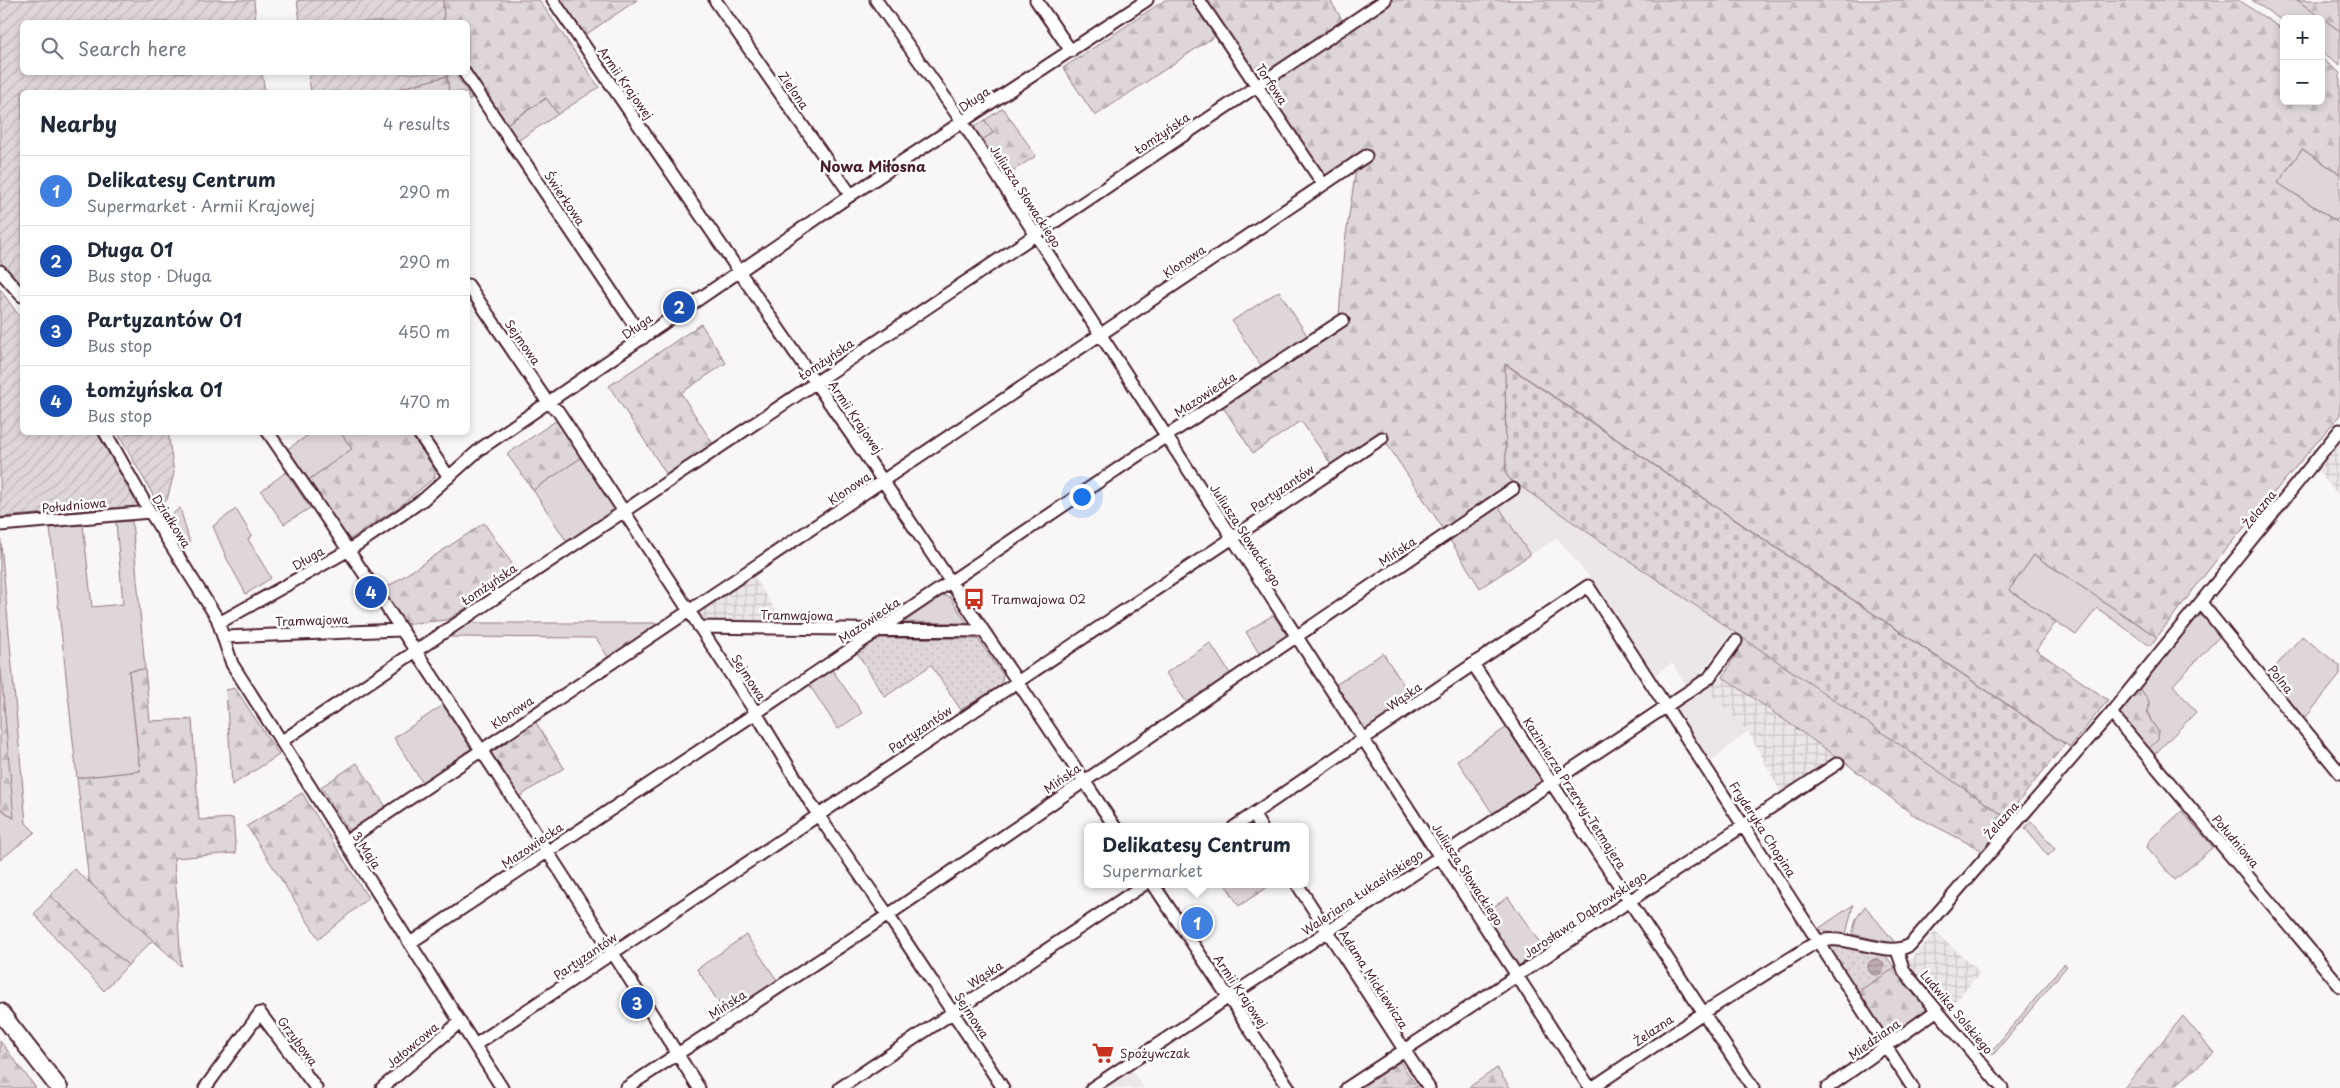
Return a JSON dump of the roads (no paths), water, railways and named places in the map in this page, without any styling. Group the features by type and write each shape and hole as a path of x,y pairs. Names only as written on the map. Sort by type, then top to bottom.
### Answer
{"main road":[{"path":"0,1012 59,1088"}],"street":[{"name":"Armii Krajowej","path":"553,0 884,481 1112,823"},
{"name":"Zielona","path":"714,0 851,195"},
{"name":"Juliusza Słowackiego","path":"876,0 963,123 1231,539 1364,739 1516,976 1591,1088"},
{"path":"1036,0 1072,51"},
{"name":"Długa","path":"219,622 349,550 424,499 480,449 851,195 1147,0"},
{"name":"Torfowa","path":"1198,0 1323,184"},
{"name":"Łomżyńska","path":"282,741 1385,0"},
{"name":"Świerkowa","path":"466,75 643,338"},
{"name":"Klonowa","path":"346,842 480,750 689,612 1366,156"},
{"path":"0,271 20,294"},
{"name":"Sejmowa","path":"470,288 548,403 558,411 756,714 818,815 888,915 1003,1088"},
{"name":"Mazowiecka","path":"410,943 756,714 1165,437 1343,320"},
{"name":"Żelazna","path":"1897,950 1910,945 2110,713 2340,430"},
{"name":"Działkowa","path":"107,435 150,512 219,622"},
{"path":"270,435 349,550 548,851 699,1088"},
{"path":"420,435 449,477"},
{"name":"Partyzantów","path":"475,1045 614,954 1017,681 1382,438"},
{"name":"Mińska","path":"626,1088 888,915 1513,489"},
{"name":"Południowa","path":"0,525 150,512"},
{"name":"Wąska","path":"1240,823 1588,586"},
{"name":"Fryderyka Chopina","path":"1588,586 1745,825 1912,1088"},
{"name":"Polna","path":"2201,603 2340,773"},
{"name":"3 Maja","path":"219,622 232,664 502,1088"},
{"name":"Tramwajowa","path":"699,628 877,631 983,630"},
{"name":"Tramwajowa","path":"224,636 401,630"},
{"name":"Waleriana Łukasińskiego","path":"1092,1088 1710,678 1736,641"},
{"name":"Kazimierza Przerwy-Tetmajera","path":"1473,664 1753,1088"},
{"name":"Południowa","path":"2110,713 2340,986"},
{"name":"Jarosława Dąbrowskiego","path":"1347,1088 1838,763"},
{"path":"1253,814 1259,823"},
{"name":"Wąska","path":"844,1087 1139,888"},
{"name":"Armii Krajowej","path":"1156,888 1289,1088"},
{"name":"Adama Mickiewicza","path":"1300,888 1429,1088"},
{"path":"1818,941 1833,939 1897,950"},
{"name":"Żelazna","path":"1591,1088 1703,1012 1818,941"},
{"name":"Ludwika Solskiego","path":"1897,950 1904,971 2002,1088"},
{"name":"Miedziana","path":"1827,1088 1936,1011"},
{"name":"Grzybowa","path":"205,1088 260,1013 316,1088"},
{"name":"Jałowcowa","path":"382,1088 460,1022"}],"place":[{"name":"Długa 01","path":"679,307"},
{"name":"Łomżyńska 01","path":"371,592"},
{"name":"Tramwajowa 02","path":"974,599"},
{"name":"Delikatesy Centrum","path":"1197,923"},
{"name":"Partyzantów 01","path":"637,1003"},
{"name":"Spożywczak","path":"1103,1053"}],"district":[{"name":"Nowa Miłosna","path":"873,165"}]}
